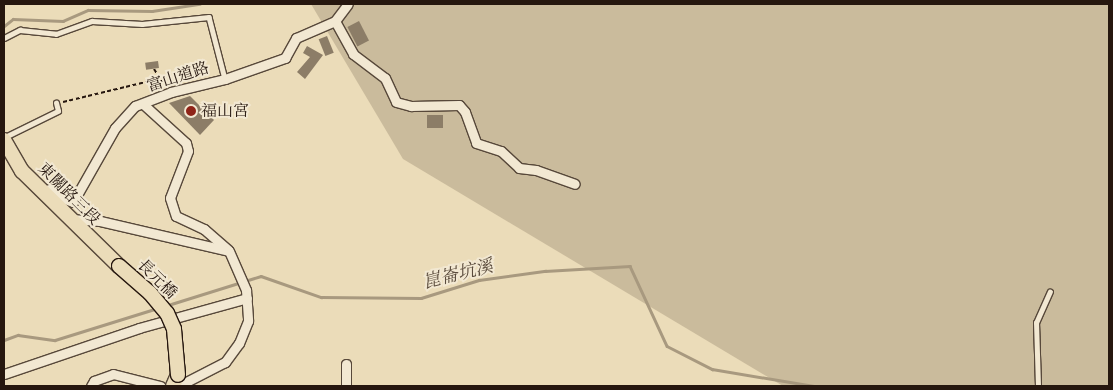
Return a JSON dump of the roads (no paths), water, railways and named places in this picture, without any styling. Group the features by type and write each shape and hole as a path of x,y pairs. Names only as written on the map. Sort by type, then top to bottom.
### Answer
{"main road":[{"name":"東關路三段","path":"4,139 22,171 68,219 119,266"},
{"name":"長元橋","path":"119,266 150,293 166,314 174,329 177,383"}],"street":[{"name":"富山道路","path":"22,171 30,172 57,196 73,202 115,128 135,106 171,92 224,79 285,58 296,38 335,21 348,4"},
{"path":"335,21 353,54 385,78 396,102 411,106 459,105 465,112 476,143 501,151 519,168 536,170 575,184"},
{"path":"144,104 186,143 188,151 170,198 176,216 204,229 229,252 247,298 248,321 239,343 225,362 177,383"},
{"path":"68,219 100,221 229,252"},
{"path":"4,374 139,328 247,298"},
{"path":"346,364 346,386"},
{"path":"91,386 94,381 113,374 160,386"}],"lane":[{"path":"4,38 20,30 56,34 92,21 142,24 209,16 224,79"},
{"path":"4,139 58,111 56,103"},
{"path":"1038,386 1036,323 1050,292"}],"waterway":[{"path":"4,26 13,19 63,21 88,10 152,11 199,4"},
{"name":"崑崙坑溪","path":"168,305 261,276 321,297 421,298 479,280 545,271 630,266 667,346 712,369 814,386"},
{"name":"崑崙坑溪","path":"4,340 18,335 55,340 158,308"}],"place":[{"name":"福山宮","path":"191,111"}]}
